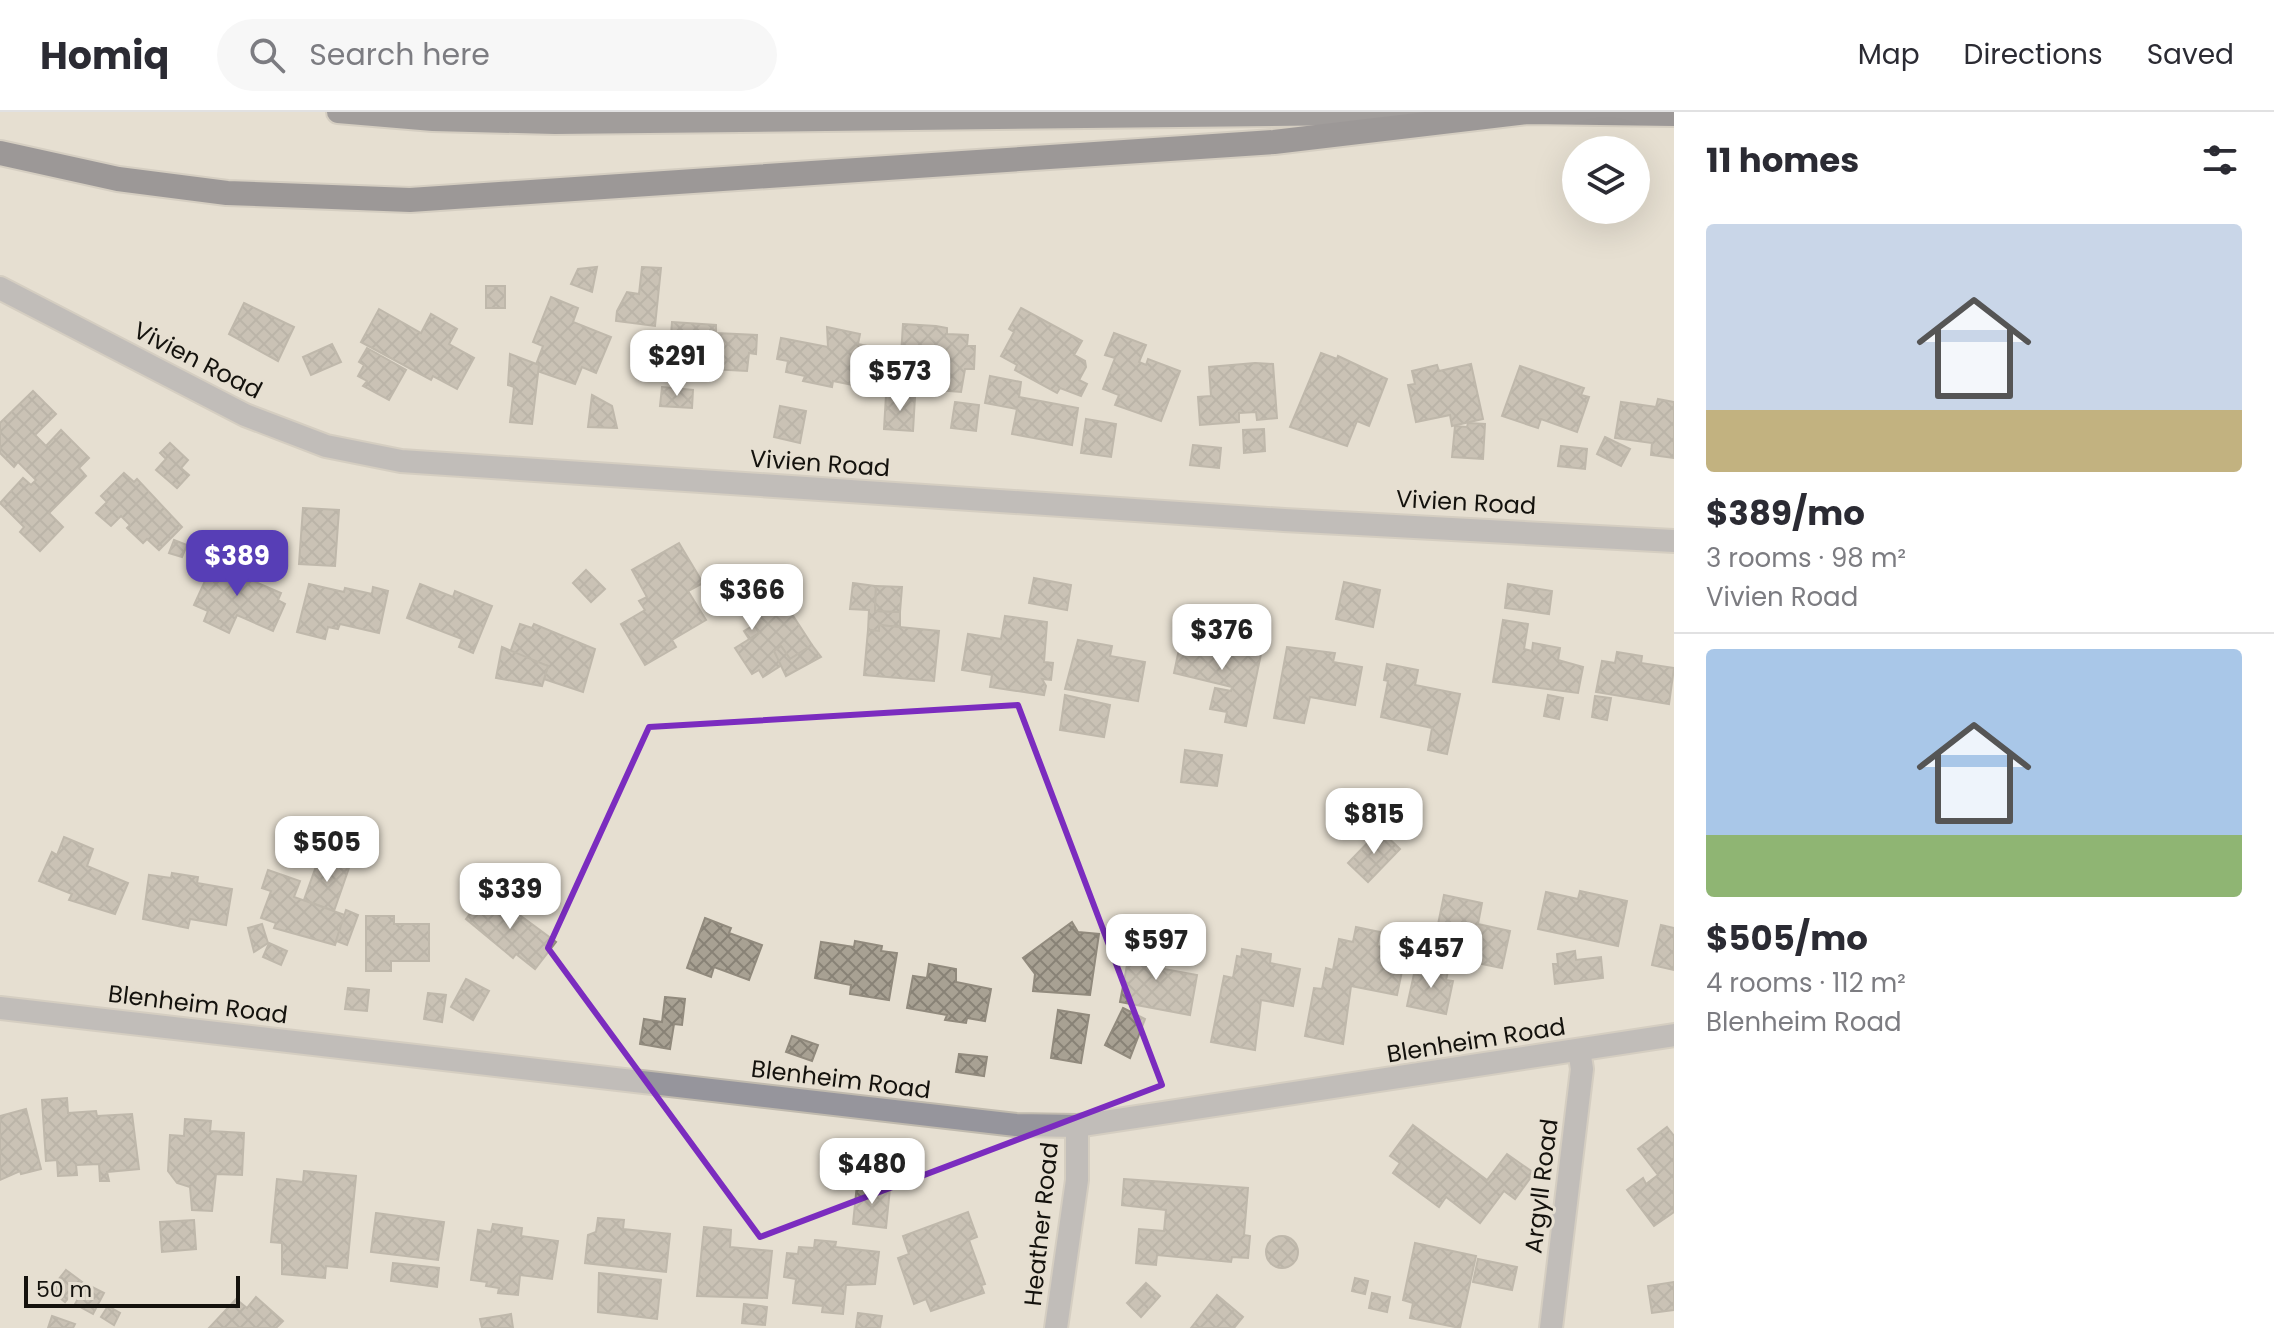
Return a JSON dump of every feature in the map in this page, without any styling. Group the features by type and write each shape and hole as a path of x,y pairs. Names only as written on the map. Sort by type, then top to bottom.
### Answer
{"highway":[{"path":"338,112 433,120 555,123 1528,112 1674,114"},
{"path":"0,153 118,179 227,193 410,200 1274,142 1528,112"}],"street":[{"name":"Vivien Road","path":"0,288 245,415 326,446 401,461 1284,520 1674,541"},
{"name":"Blenheim Road","path":"0,1008 1016,1125 1077,1126 1674,1035"},
{"name":"Argyll Road","path":"1551,1328 1582,1069 1579,1050"},
{"name":"Heather Road","path":"1056,1328 1077,1180 1077,1126"}],"highlighted area":[{"path":"1018,705 1162,1085 760,1237 548,948 649,727"}],"building":[{"path":"597,267 592,292 571,284 578,269"},
{"path":"642,267 661,268 655,326 616,321 617,311 627,292 639,294"},
{"path":"486,286 505,286 505,308 486,308"},
{"path":"551,297 578,308 573,322 611,337 596,373 582,367 575,384 534,370 543,346 533,342"},
{"path":"244,303 294,327 278,361 229,334"},
{"path":"1021,308 1082,341 1074,355 1085,361 1086,367 1079,380 1087,384 1081,396 1060,388 1057,393 1015,370 1017,365 1001,356 1014,332 1009,329"},
{"path":"379,309 421,333 431,314 457,329 449,344 474,358 457,389 433,376 431,380 361,342"},
{"path":"672,322 716,325 716,333 757,335 756,354 749,353 747,371 709,369 709,378 668,375"},
{"path":"903,324 936,326 947,328 947,334 968,335 967,346 975,346 974,369 965,369 961,392 899,387"},
{"path":"827,327 860,334 858,344 872,347 863,387 833,381 832,387 803,381 805,376 786,372 788,361 777,359 781,338 828,347"},
{"path":"1114,333 1146,345 1139,362 1146,365 1148,359 1180,371 1161,421 1115,405 1119,395 1103,389 1115,358 1105,355"},
{"path":"332,344 341,362 311,375 303,357"},
{"path":"367,348 406,370 389,400 363,386 367,381 358,376 364,365 359,362"},
{"path":"1321,353 1337,359 1338,356 1387,379 1369,426 1357,421 1347,446 1290,427"},
{"path":"510,354 539,365 532,424 510,422 514,387 508,385"},
{"path":"1273,364 1277,418 1257,420 1256,412 1239,413 1239,422 1200,425 1198,397 1211,396 1209,367"},
{"path":"1471,364 1483,419 1452,426 1450,415 1416,422 1408,385 1415,384 1412,371 1437,365 1439,371"},
{"path":"1520,366 1584,388 1581,395 1589,397 1577,432 1541,419 1538,428 1502,416"},
{"path":"990,376 1021,382 1019,397 1078,408 1072,445 1012,434 1017,409 985,403"},
{"path":"662,387 693,390 692,408 660,406"},
{"path":"33,391 56,414 35,435 46,446 61,430 89,458 79,468 86,476 49,513 63,527 40,551 20,532 24,527 0,503 23,478 31,485 36,480 18,462 14,467 0,453 0,423"},
{"path":"592,395 612,406 617,428 588,427"},
{"path":"886,395 915,397 913,431 884,429"},
{"path":"1658,399 1674,402 1674,458 1651,455 1652,443 1615,438 1621,402 1656,407"},
{"path":"955,402 979,405 976,431 951,428"},
{"path":"780,406 806,411 800,443 774,437"},
{"path":"1086,419 1116,424 1111,457 1081,453"},
{"path":"1468,423 1485,424 1483,459 1452,457 1455,426 1467,427"},
{"path":"1264,429 1265,451 1244,453 1243,430"},
{"path":"1605,437 1630,449 1621,466 1597,454"},
{"path":"170,443 188,460 181,468 189,475 177,488 156,470 166,459 160,453"},
{"path":"1193,445 1221,448 1219,468 1190,465"},
{"path":"1561,446 1587,449 1585,469 1558,466"},
{"path":"124,473 134,482 137,479 182,527 159,550 147,539 143,543 127,528 130,525 121,516 111,526 96,513 107,502 101,496"},
{"path":"303,508 339,510 335,566 299,564"},
{"path":"174,540 187,545 182,557 169,553"},
{"path":"679,543 703,583 688,591 706,620 672,640 676,647 645,665 621,624 645,610 639,601 647,597 632,570"},
{"path":"231,558 243,564 240,570 253,576 251,580 281,593 278,600 285,604 273,631 237,615 229,633 204,621 208,611 194,605 215,559 228,565"},
{"path":"586,570 605,589 591,602 573,583"},
{"path":"1034,578 1071,585 1067,610 1029,603"},
{"path":"1344,582 1380,590 1373,627 1336,619"},
{"path":"853,583 876,586 875,611 900,612 900,627 879,625 879,631 868,630 869,610 850,609"},
{"path":"309,584 344,592 345,588 372,594 373,587 388,591 379,633 340,624 338,629 328,627 325,639 297,632"},
{"path":"420,584 453,597 455,591 492,606 473,653 459,647 462,639 407,618"},
{"path":"1508,584 1552,591 1549,614 1505,608"},
{"path":"772,585 778,594 786,588 796,603 788,608 812,645 790,659 781,646 774,651 782,665 763,677 759,670 752,674 735,648 759,633 741,604"},
{"path":"876,586 902,587 900,612 875,611"},
{"path":"1005,616 1047,622 1044,662 1053,663 1051,680 1042,679 1046,686 1044,695 990,687 992,675 962,670 968,634 1001,639"},
{"path":"1503,620 1528,624 1524,649 1532,651 1533,643 1560,648 1558,660 1583,667 1578,693 1493,682"},
{"path":"520,624 532,628 534,624 595,649 583,692 544,679 548,666 510,653"},
{"path":"754,625 759,633 749,639 744,631"},
{"path":"879,625 939,631 934,681 864,675 868,630 879,631"},
{"path":"1213,632 1238,637 1237,642 1248,645 1247,651 1261,654 1246,726 1225,722 1227,712 1210,709 1215,688 1231,691 1232,687 1174,673 1182,635 1211,641"},
{"path":"1078,640 1112,646 1110,656 1145,662 1138,701 1065,689"},
{"path":"812,645 821,657 786,676 774,651 781,646 790,659"},
{"path":"502,647 548,666 542,686 496,678"},
{"path":"1287,647 1335,653 1333,662 1362,667 1355,705 1310,697 1304,723 1274,718"},
{"path":"1617,652 1642,656 1641,663 1674,668 1669,704 1596,692 1602,661 1615,663"},
{"path":"1387,664 1418,670 1415,685 1460,694 1447,754 1428,750 1432,728 1381,717 1388,681 1384,680"},
{"path":"1065,695 1110,705 1104,737 1060,730"},
{"path":"1548,695 1563,698 1559,719 1544,716"},
{"path":"1595,696 1611,698 1607,720 1592,717"},
{"path":"1185,750 1222,755 1217,786 1181,782"},
{"path":"1380,830 1400,849 1368,882 1348,863"},
{"path":"64,837 93,849 87,866 128,883 115,914 69,900 72,894 39,881 52,852 57,855"},
{"path":"319,858 349,868 334,911 304,900"},
{"path":"268,870 300,881 294,897 345,915 335,945 274,928 276,923 261,918 271,891 262,888"},
{"path":"172,873 198,877 197,883 232,889 226,925 190,919 188,928 143,919 149,875 171,878"},
{"path":"487,891 556,942 535,969 516,954 513,958 466,919"},
{"path":"1580,891 1627,901 1618,946 1538,929 1546,892 1578,899"},
{"path":"1444,895 1482,903 1478,924 1510,931 1502,968 1432,954"},
{"path":"346,910 358,915 347,945 336,941"},
{"path":"366,916 394,916 394,924 429,924 429,961 391,961 391,971 366,971"},
{"path":"705,918 731,928 729,933 762,945 749,980 714,967 711,977 687,968"},
{"path":"1072,922 1078,932 1099,934 1090,995 1033,991 1035,974 1023,958"},
{"path":"262,924 268,943 254,952 248,928"},
{"path":"1661,925 1674,928 1674,970 1652,965"},
{"path":"1356,927 1380,932 1377,946 1406,952 1397,995 1351,986 1343,1044 1305,1036 1314,988 1322,989 1326,968 1333,970 1339,939 1353,942"},
{"path":"855,941 882,946 881,951 897,953 889,1000 850,994 851,985 815,978 821,942 854,947"},
{"path":"1429,942 1434,943 1432,954 1451,958 1449,967 1429,963 1428,970 1423,969"},
{"path":"269,943 287,951 281,965 263,957"},
{"path":"1131,944 1167,951 1164,969 1197,975 1190,1015 1120,1002"},
{"path":"1242,949 1271,954 1270,963 1300,969 1293,1006 1261,1000 1255,1050 1211,1042 1224,976 1233,978 1237,956 1241,957"},
{"path":"1575,951 1576,960 1601,957 1603,978 1555,984 1553,964 1558,964 1557,954"},
{"path":"1429,963 1449,967 1446,980 1453,981 1446,1014 1407,1006 1414,974 1426,977"},
{"path":"929,964 956,969 956,982 991,989 985,1021 967,1018 966,1023 945,1020 947,1015 907,1008 913,976 927,978"},
{"path":"466,979 489,991 473,1020 451,1007"},
{"path":"348,988 369,990 367,1011 345,1009"},
{"path":"428,993 446,995 442,1022 424,1019"},
{"path":"665,997 685,999 682,1025 674,1024 670,1049 640,1044 644,1019 662,1022"},
{"path":"1123,1008 1145,1019 1130,1058 1105,1045"},
{"path":"1058,1010 1089,1015 1081,1063 1051,1058"},
{"path":"792,1036 818,1045 812,1061 786,1052"},
{"path":"959,1054 987,1057 984,1076 956,1072"},
{"path":"67,1098 68,1113 96,1111 97,1116 132,1114 139,1169 107,1172 109,1181 100,1181 99,1164 76,1165 77,1175 58,1176 57,1160 46,1161 42,1100"},
{"path":"26,1109 41,1169 21,1174 20,1171 0,1180 0,1116"},
{"path":"185,1119 211,1121 210,1131 244,1133 242,1175 216,1174 212,1211 192,1210 190,1187 177,1183 168,1171 170,1135 184,1136"},
{"path":"1413,1125 1487,1180 1507,1154 1534,1173 1515,1199 1504,1191 1480,1223 1446,1197 1439,1207 1393,1173 1400,1163 1390,1156"},
{"path":"1667,1127 1674,1136 1674,1212 1654,1226 1627,1190 1643,1178 1646,1184 1658,1175 1638,1149"},
{"path":"304,1171 356,1176 347,1268 326,1266 325,1278 282,1274 282,1243 271,1242 277,1179 303,1182"},
{"path":"1124,1179 1248,1188 1244,1235 1250,1236 1248,1258 1232,1257 1231,1262 1157,1255 1156,1265 1136,1263 1139,1229 1164,1231 1166,1210 1122,1205"},
{"path":"857,1184 890,1188 886,1228 853,1224"},
{"path":"968,1212 977,1237 969,1240 985,1284 981,1285 984,1293 931,1311 926,1299 914,1304 898,1258 909,1254 903,1236"},
{"path":"376,1213 444,1222 438,1260 371,1252"},
{"path":"598,1218 624,1220 623,1229 670,1234 666,1272 585,1263 588,1235 596,1232"},
{"path":"194,1220 196,1249 162,1252 160,1222"},
{"path":"493,1224 522,1228 521,1236 558,1241 552,1279 520,1275 518,1295 498,1293 499,1288 486,1286 487,1282 471,1280 478,1230 491,1232"},
{"path":"704,1227 731,1230 730,1247 772,1251 767,1298 697,1296"},
{"path":"1282,1236 1293,1241 1298,1252 1293,1263 1282,1268 1271,1263 1266,1252 1271,1241"},
{"path":"815,1240 836,1242 835,1247 879,1252 875,1284 846,1285 843,1314 822,1312 823,1306 793,1303 796,1279 784,1277 787,1253 798,1254 799,1247 814,1248"},
{"path":"1415,1243 1476,1256 1460,1328 1410,1318 1413,1303 1403,1300"},
{"path":"1478,1259 1517,1267 1512,1290 1473,1282"},
{"path":"393,1263 439,1268 437,1287 391,1281"},
{"path":"66,1270 82,1282 65,1302 50,1290"},
{"path":"599,1273 661,1280 657,1319 598,1312"},
{"path":"1355,1278 1368,1281 1365,1294 1352,1291"},
{"path":"1674,1282 1674,1310 1652,1313 1648,1286"},
{"path":"1146,1283 1160,1296 1141,1317 1127,1303"},
{"path":"86,1284 104,1293 93,1314 75,1304"},
{"path":"1372,1293 1390,1297 1387,1312 1369,1308"},
{"path":"1217,1295 1243,1317 1234,1328 1191,1328"},
{"path":"256,1297 283,1321 276,1328 209,1328 236,1299 247,1308"},
{"path":"744,1304 767,1307 765,1325 742,1323"},
{"path":"108,1306 120,1313 114,1325 101,1317"},
{"path":"858,1313 882,1316 880,1328 856,1328"},
{"path":"511,1314 513,1328 482,1328 480,1319"},
{"path":"52,1316 75,1324 73,1328 48,1328"}]}
